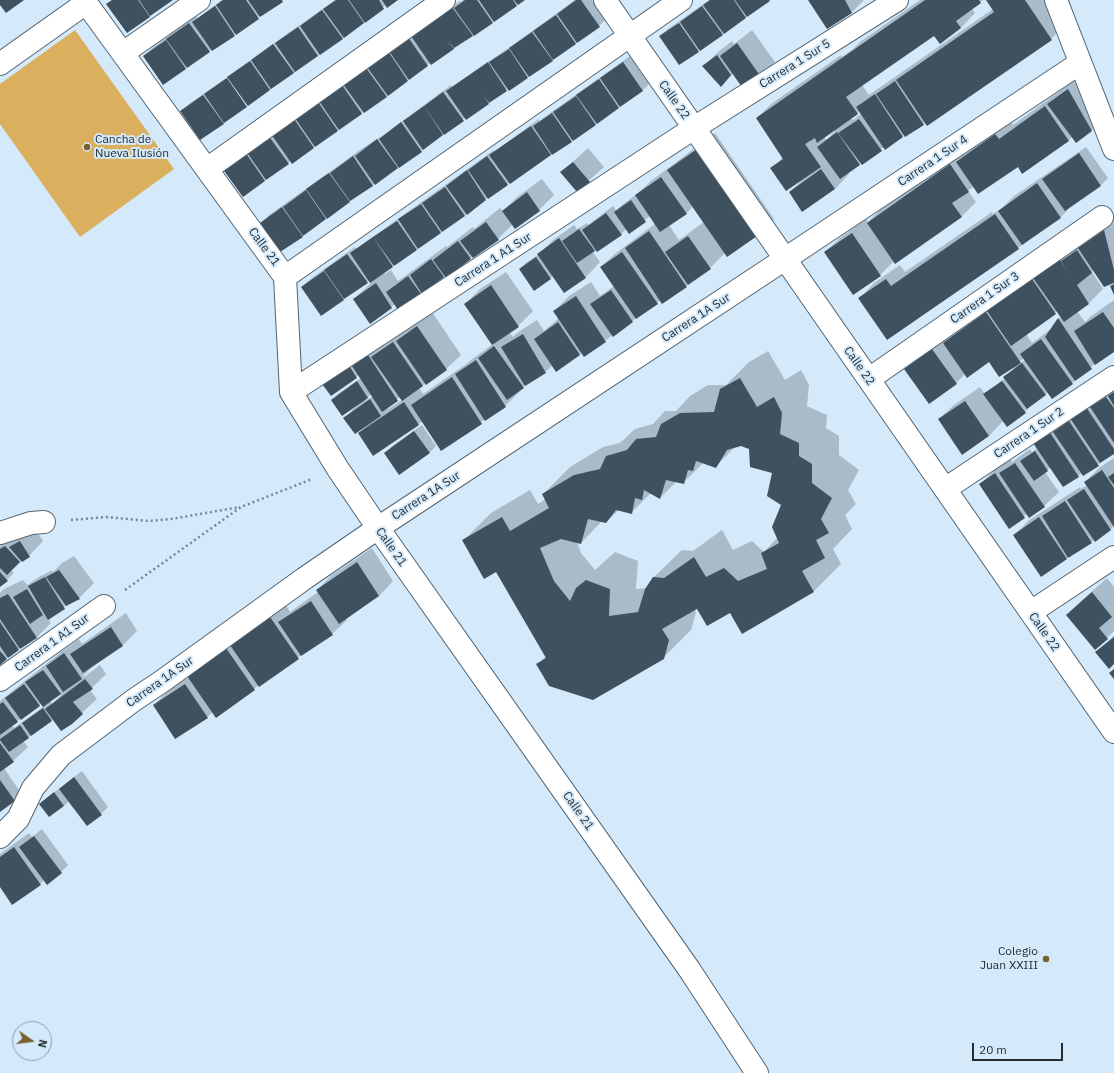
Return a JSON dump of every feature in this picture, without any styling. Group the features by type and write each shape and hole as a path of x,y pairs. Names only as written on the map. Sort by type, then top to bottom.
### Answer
{"street":[{"path":"123,53 199,0"},
{"path":"207,169 444,0"},
{"name":"Calle 22","path":"604,0 1113,729"},
{"path":"285,276 681,0"},
{"name":"Carrera 1 Sur 5","path":"694,128 897,0"},
{"path":"1056,0 1114,149"},
{"path":"0,64 85,1"},
{"name":"Calle 21","path":"85,1 285,276 292,392 338,469 689,969 757,1073"},
{"name":"Carrera 1 Sur 4","path":"785,259 1080,63"},
{"name":"Carrera 1 A1 Sur","path":"292,392 694,128"},
{"name":"Carrera 1 Sur 3","path":"868,379 1102,217"},
{"name":"Carrera 1A Sur","path":"0,837 18,819 33,788 61,755 134,700 168,678 305,578 378,528 785,259"},
{"name":"Carrera 1 Sur 2","path":"945,489 1114,377"},
{"path":"0,533 31,523 44,522"},
{"path":"1031,612 1114,557"},
{"name":"Carrera 1 A1 Sur","path":"0,680 104,606"}],"path":[{"path":"44,522 106,517 149,520 171,519 241,507 338,469"},
{"path":"104,606 241,507"}],"shaded area":[{"name":"Cancha de Nueva Ilusión","path":"75,30 174,169 80,237 0,124 0,84"}],"building":[{"path":"0,0 24,0 6,13 0,5"},
{"path":"112,0 138,0 150,17 127,33 106,4"},
{"path":"139,0 173,0 150,16"},
{"path":"223,0 246,0 259,19 236,35 216,5"},
{"path":"248,0 282,0 283,2 260,17"},
{"path":"336,0 348,0 364,23 344,38 323,9"},
{"path":"349,0 379,0 384,9 365,23"},
{"path":"382,0 398,0 387,8"},
{"path":"465,0 477,0 493,23 474,36 454,8"},
{"path":"479,0 513,0 517,6 494,22"},
{"path":"514,0 525,0 518,5"},
{"path":"576,0 581,0 600,27 577,43 557,14"},
{"path":"710,0 734,0 746,18 724,34 703,5"},
{"path":"735,0 769,0 770,1 747,17"},
{"path":"808,0 845,0 852,13 827,29"},
{"path":"925,0 979,0 981,3 956,21 961,28 940,44 934,36 846,97 858,114 817,143 815,138 805,144 821,167 786,191 770,168 783,159 756,118"},
{"path":"986,0 1025,0 1052,40 927,126 896,80 994,12"},
{"path":"215,6 235,36 212,51 192,22"},
{"path":"702,6 723,35 700,51 680,22"},
{"path":"452,7 473,36 454,48 447,40 454,49 431,65 411,36"},
{"path":"322,10 343,39 320,55 300,26"},
{"path":"556,15 576,44 553,60 533,31"},
{"path":"189,23 210,52 187,68 166,39"},
{"path":"679,23 699,52 679,65 659,36"},
{"path":"298,27 318,56 295,72 275,43"},
{"path":"532,32 553,61 529,77 509,48"},
{"path":"408,37 428,66 409,80 389,51"},
{"path":"166,40 186,69 163,85 143,56"},
{"path":"737,43 761,77 744,90 720,56"},
{"path":"273,44 294,73 271,89 251,60"},
{"path":"509,49 528,78 509,91 489,62"},
{"path":"388,51 408,81 388,96 367,67"},
{"path":"717,55 731,75 721,87 702,66"},
{"path":"250,61 270,90 248,106 227,77"},
{"path":"488,62 507,91 489,103 483,95 489,104 466,120 446,91"},
{"path":"623,62 643,91 620,107 600,78"},
{"path":"366,68 387,97 364,113 343,84"},
{"path":"227,78 247,107 224,123 204,94"},
{"path":"599,79 619,108 597,124 576,95"},
{"path":"895,81 924,125 905,137 876,94"},
{"path":"342,85 362,114 339,130 319,101"},
{"path":"1068,89 1092,131 1076,143 1047,104"},
{"path":"443,92 464,121 444,135 424,106"},
{"path":"875,94 903,137 885,150 856,107"},
{"path":"203,95 224,124 200,140 180,111"},
{"path":"576,96 596,125 573,141 553,112"},
{"path":"318,102 338,131 315,147 295,118"},
{"path":"424,106 443,135 423,150 403,121"},
{"path":"1045,106 1069,141 1022,174 1018,167 978,194 956,162 995,134 999,139"},
{"path":"552,113 572,142 552,155 533,126"},
{"path":"294,119 314,148 292,164 271,134"},
{"path":"859,119 882,151 862,165 838,133"},
{"path":"401,122 422,152 399,168 379,139"},
{"path":"531,126 551,155 510,184 489,155"},
{"path":"837,132 860,165 840,179 817,147"},
{"path":"268,135 289,164 266,180 246,151"},
{"path":"377,139 398,168 375,185 355,156"},
{"path":"700,147 760,234 727,257 667,170"},
{"path":"245,152 265,181 243,197 222,168"},
{"path":"1079,153 1101,186 1065,211 1042,179"},
{"path":"353,156 373,186 350,201 330,173"},
{"path":"487,156 508,185 488,199 468,170"},
{"path":"573,162 590,182 577,192 560,172"},
{"path":"950,164 969,192 952,203 962,217 895,264 867,223"},
{"path":"821,169 835,189 802,212 789,192"},
{"path":"467,170 486,200 467,215 446,186"},
{"path":"329,173 350,202 327,219 306,189"},
{"path":"661,177 687,214 660,232 635,195"},
{"path":"1037,183 1061,218 1022,245 998,211"},
{"path":"445,187 465,216 442,232 422,203"},
{"path":"306,190 326,219 303,236 283,207"},
{"path":"527,192 540,211 515,229 502,211"},
{"path":"631,200 646,222 629,234 614,212"},
{"path":"421,204 441,233 418,249 398,219"},
{"path":"282,207 303,237 280,252 260,223"},
{"path":"606,213 622,235 597,252 582,230"},
{"path":"995,214 1019,249 887,340 858,298 886,279 891,286"},
{"path":"397,221 417,250 394,266 373,237"},
{"path":"486,222 499,240 473,258 460,241"},
{"path":"579,229 595,251 577,263 562,241"},
{"path":"1104,230 1114,270 1114,283 1104,287 1078,248"},
{"path":"649,231 687,287 662,304 625,248"},
{"path":"852,233 881,276 853,295 824,252"},
{"path":"688,236 711,269 688,285 665,252"},
{"path":"373,237 393,267 370,283 350,253"},
{"path":"559,238 586,278 564,293 537,254"},
{"path":"458,241 471,259 446,278 433,260"},
{"path":"1077,250 1092,273 1077,285 1089,304 1064,322 1033,278 1060,260 1069,274 1061,261"},
{"path":"622,252 658,304 636,319 600,267"},
{"path":"347,254 368,283 344,299 324,270"},
{"path":"536,257 551,279 534,291 519,269"},
{"path":"431,259 444,277 422,294 410,275"},
{"path":"324,271 344,300 321,316 301,287"},
{"path":"408,276 421,294 398,310 386,292"},
{"path":"1032,279 1056,314 1011,346 987,311"},
{"path":"376,283 392,308 370,324 353,299"},
{"path":"1114,284 1114,295 1110,286"},
{"path":"491,285 519,327 492,345 464,304"},
{"path":"611,290 633,322 613,337 590,304"},
{"path":"576,296 606,342 584,357 553,311"},
{"path":"986,312 1021,363 999,377 989,362 967,378 943,343"},
{"path":"1103,312 1114,328 1114,352 1095,365 1074,331"},
{"path":"1058,318 1092,369 1075,381 1045,337"},
{"path":"558,322 580,355 556,372 534,339"},
{"path":"417,326 447,370 426,385 396,341"},
{"path":"523,334 546,373 525,386 501,347"},
{"path":"1041,339 1073,384 1052,399 1020,354"},
{"path":"393,342 423,386 402,401 371,357"},
{"path":"494,346 524,388 507,400 478,358"},
{"path":"932,349 957,384 929,404 904,369"},
{"path":"368,355 398,401 382,412 352,366"},
{"path":"476,360 506,407 485,421 455,374"},
{"path":"346,361 357,378 331,396 319,380"},
{"path":"1022,363 1046,395 1027,409 1003,377"},
{"path":"452,377 482,424 441,451 411,405"},
{"path":"740,378 757,407 774,397 782,413 780,434 799,443 799,456 812,464 812,483 832,498 821,519 829,533 816,540 825,558 802,571 814,592 742,634 730,613 707,626 697,609 662,629 669,640 664,659 593,700 549,686 536,664 546,658 496,572 484,579 462,540 502,517 510,531 549,508 542,494 574,475 600,469 606,456 627,450 636,439 656,437 661,424 680,413 714,412 720,389","holes":["741,446 749,449 750,467 772,473 767,496 781,505 772,527 779,543 761,553 767,569 738,581 724,568 706,577 694,557 664,578 653,577 645,589 638,612 609,616 610,589 586,580 576,588 570,601 554,581 540,548 561,539 581,544 588,519 606,523 616,510 632,514 635,498 642,500 644,490 660,499 666,480 684,484 688,470 693,471 696,461 716,468 727,450"]},
{"path":"357,381 368,398 342,416 331,400"},
{"path":"1002,381 1026,413 1007,427 983,394"},
{"path":"1114,392 1114,406 1108,396"},
{"path":"1106,397 1114,408 1114,443 1090,407"},
{"path":"370,399 381,416 355,434 343,418"},
{"path":"965,401 989,436 962,455 938,419"},
{"path":"404,402 419,425 373,456 358,433"},
{"path":"1086,407 1114,449 1114,454 1100,463 1070,418"},
{"path":"1069,421 1099,466 1083,476 1053,432"},
{"path":"414,431 430,453 399,475 384,453"},
{"path":"1049,431 1079,477 1063,487 1033,443"},
{"path":"1035,451 1048,471 1034,481 1020,461"},
{"path":"1015,463 1045,507 1029,518 999,473"},
{"path":"1102,470 1114,488 1114,527 1084,482"},
{"path":"995,473 1025,518 1009,529 979,484"},
{"path":"1114,473 1114,485 1108,477"},
{"path":"1084,489 1111,530 1095,542 1067,500"},
{"path":"1065,501 1092,543 1068,558 1042,516"},
{"path":"1039,517 1067,559 1041,577 1013,535"},
{"path":"20,541 30,557 22,562 9,547"},
{"path":"5,546 20,562 7,575 0,568 0,549"},
{"path":"357,562 379,596 339,624 316,590"},
{"path":"59,570 80,599 66,606 46,577"},
{"path":"0,572 8,581 0,587"},
{"path":"45,577 65,609 48,620 28,586"},
{"path":"27,589 43,615 30,624 13,597"},
{"path":"1092,592 1112,617 1099,628 1108,639 1095,650 1066,615"},
{"path":"8,594 37,638 20,649 0,619 0,598"},
{"path":"311,601 333,635 301,656 278,622"},
{"path":"270,617 299,659 259,687 230,645"},
{"path":"0,622 19,650 8,658 0,646"},
{"path":"111,627 123,646 83,673 70,654"},
{"path":"1114,637 1114,664 1109,669 1095,652"},
{"path":"226,648 255,690 216,718 187,676"},
{"path":"0,651 7,659 0,665"},
{"path":"64,653 82,679 63,692 46,666"},
{"path":"1114,669 1114,679 1109,673"},
{"path":"43,670 61,694 43,707 25,682"},
{"path":"85,679 93,689 73,702 83,714 61,731 45,709"},
{"path":"24,684 40,706 21,720 5,698"},
{"path":"185,684 208,718 175,739 153,705"},
{"path":"3,702 18,722 0,735 0,704"},
{"path":"43,708 52,721 31,736 22,723"},
{"path":"20,725 29,738 9,752 0,739"},
{"path":"0,743 14,762 0,772"},
{"path":"74,777 102,815 87,826 59,789"},
{"path":"0,780 15,801 0,812"},
{"path":"54,792 64,806 49,817 39,804"},
{"path":"34,836 62,873 47,885 19,847"},
{"path":"14,847 41,885 12,905 0,887 0,857"}],"place":[{"name":"Cancha de Nueva Ilusión","path":"87,147"},
{"name":"Colegio Juan XXIII","path":"1046,959"}]}
